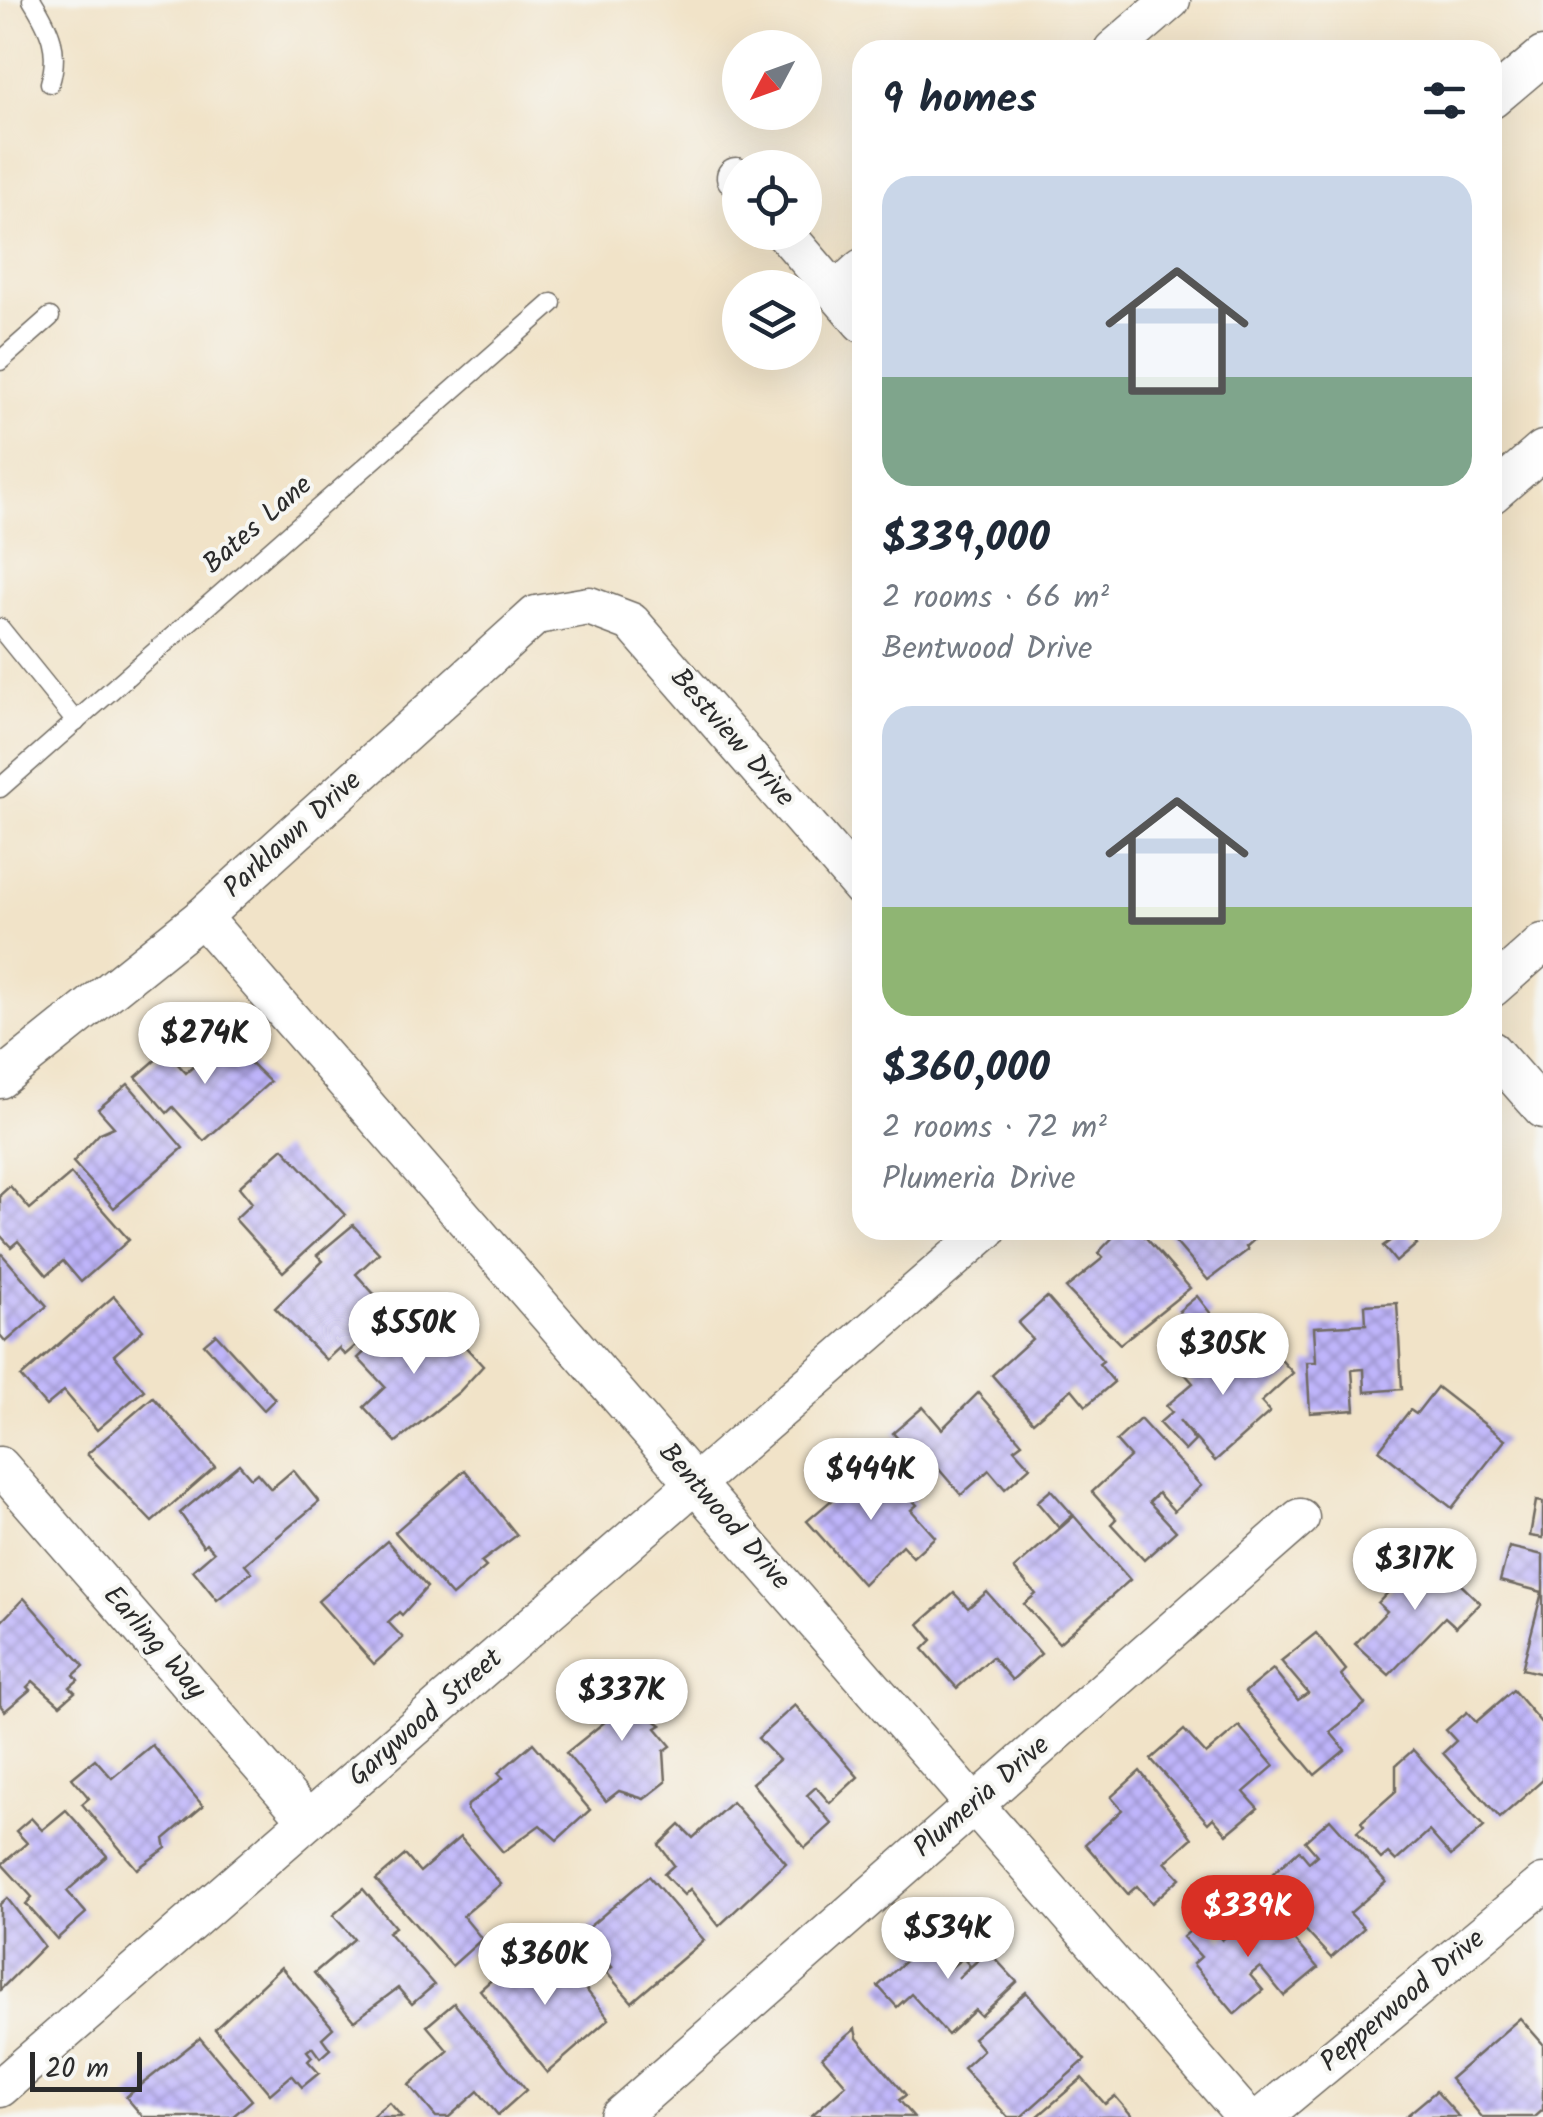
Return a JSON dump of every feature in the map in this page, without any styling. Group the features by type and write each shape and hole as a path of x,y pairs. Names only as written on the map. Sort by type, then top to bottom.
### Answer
{"street":[{"path":"1124,40 1170,0"},
{"path":"1502,91 1543,56"},
{"path":"808,250 849,280"},
{"path":"1502,485 1543,450"},
{"name":"Bestview Drive","path":"588,606 631,622 852,876"},
{"name":"Parklawn Drive","path":"0,1080 202,917 536,615 588,606"},
{"name":"Bentwood Drive","path":"202,917 1246,2117"},
{"path":"1502,979 1543,943"},
{"path":"1502,1062 1543,1109"},
{"name":"Garywood Street","path":"0,2088 976,1240"},
{"name":"Earling Way","path":"4,1478 308,1820"},
{"name":"Plumeria Drive","path":"619,2117 1300,1518"},
{"name":"Pepperwood Drive","path":"1262,2117 1543,1884"}],"lane":[{"path":"32,0 47,24 58,58 50,83"},
{"name":"Bates Lane","path":"0,788 552,303"},
{"path":"0,361 50,318"},
{"path":"0,628 76,722"}],"building":[{"path":"225,1038 270,1082 204,1141 173,1107 167,1113 136,1077 166,1051 186,1073"},
{"path":"128,1084 183,1148 114,1208 73,1162 100,1133 114,1127 98,1109"},
{"path":"283,1148 345,1215 283,1272 235,1219 252,1203 239,1187"},
{"path":"71,1174 129,1240 81,1282 63,1261 47,1275 18,1241 11,1247 0,1235 0,1195 10,1186 30,1209"},
{"path":"353,1225 379,1253 356,1274 392,1314 345,1355 339,1348 326,1360 275,1308 323,1261 317,1255"},
{"path":"1110,1240 1148,1240 1190,1288 1120,1344 1066,1288 1103,1258 1098,1253"},
{"path":"1174,1240 1254,1240 1246,1247 1248,1250 1208,1280"},
{"path":"1391,1240 1414,1240 1417,1244 1396,1262 1383,1246"},
{"path":"0,1252 47,1306 6,1342 0,1335"},
{"path":"114,1296 143,1330 114,1355 144,1390 97,1430 64,1391 46,1406 21,1377"},
{"path":"1197,1296 1211,1314 1194,1328 1179,1311"},
{"path":"1047,1297 1103,1361 1099,1364 1114,1382 1086,1406 1072,1389 1033,1422 992,1375 1032,1339 1018,1323"},
{"path":"1397,1303 1402,1389 1365,1392 1364,1369 1352,1370 1355,1410 1310,1413 1307,1362 1316,1362 1314,1327 1366,1324 1365,1305"},
{"path":"404,1316 432,1342 429,1345 439,1356 461,1342 483,1366 459,1392 396,1442 364,1407 385,1387 358,1358"},
{"path":"216,1334 275,1399 264,1410 204,1344"},
{"path":"1263,1340 1293,1373 1261,1402 1270,1412 1215,1461 1179,1420 1195,1441 1185,1451 1159,1423 1172,1412 1166,1406 1193,1383 1178,1366 1204,1343 1228,1371"},
{"path":"1437,1387 1505,1440 1452,1508 1379,1450 1410,1410 1416,1414"},
{"path":"978,1393 1022,1443 1014,1449 1030,1467 1005,1489 989,1470 961,1495 931,1460 923,1467 893,1433 923,1407 942,1429"},
{"path":"153,1397 215,1467 152,1522 87,1454"},
{"path":"1140,1419 1201,1486 1174,1511 1158,1493 1149,1502 1176,1531 1144,1560 1111,1524 1116,1519 1092,1492 1130,1457 1116,1441"},
{"path":"876,1462 917,1505 911,1510 935,1537 913,1557 902,1545 863,1584 807,1521"},
{"path":"239,1464 251,1478 257,1473 271,1489 293,1470 319,1502 245,1564 252,1572 217,1600 193,1570 214,1552 206,1543 203,1546 180,1513"},
{"path":"465,1470 517,1535 481,1562 486,1567 452,1596 395,1532"},
{"path":"1051,1490 1073,1515 1059,1528 1037,1502"},
{"path":"1536,1501 1543,1502 1543,1538 1530,1536"},
{"path":"1074,1516 1130,1580 1059,1643 1024,1604 1036,1594 1014,1569"},
{"path":"387,1541 427,1587 402,1615 399,1612 388,1622 403,1638 374,1664 318,1601"},
{"path":"1509,1547 1543,1555 1543,1674 1522,1669 1542,1592 1500,1581"},
{"path":"1427,1552 1480,1603 1456,1627 1445,1617 1389,1675 1355,1644 1387,1611 1378,1603"},
{"path":"987,1592 1041,1654 1012,1680 992,1657 957,1688 923,1649 932,1640 919,1624 954,1593 968,1608"},
{"path":"24,1598 84,1666 74,1675 78,1680 70,1687 75,1692 60,1705 33,1681 27,1687 30,1690 5,1711 0,1705 0,1623"},
{"path":"1316,1633 1346,1670 1341,1675 1365,1704 1330,1732 1345,1750 1315,1775 1245,1692 1273,1669 1298,1700 1308,1693 1281,1661"},
{"path":"619,1670 648,1705 642,1711 661,1725 656,1728 671,1746 664,1751 666,1782 644,1799 619,1791 606,1801 566,1753 607,1720 587,1696"},
{"path":"1513,1690 1543,1725 1543,1780 1500,1818 1443,1753 1456,1741 1446,1730 1467,1712 1476,1722"},
{"path":"795,1705 858,1777 830,1803 816,1787 807,1795 832,1824 805,1848 752,1783 779,1760 758,1738"},
{"path":"1239,1726 1274,1766 1244,1792 1258,1808 1227,1834 1213,1818 1208,1823 1151,1759 1184,1730 1206,1754"},
{"path":"533,1743 590,1810 557,1840 540,1825 503,1852 467,1810 468,1805 503,1778 498,1773"},
{"path":"152,1745 203,1806 164,1839 166,1848 137,1869 82,1804 89,1798 72,1778 95,1759 112,1778"},
{"path":"1413,1750 1484,1827 1451,1856 1429,1831 1396,1861 1388,1853 1381,1859 1357,1832 1364,1826 1361,1822 1396,1791 1396,1765"},
{"path":"1140,1771 1192,1838 1165,1862 1180,1878 1152,1903 1137,1886 1128,1894 1085,1844 1122,1810 1111,1797"},
{"path":"732,1802 786,1863 719,1926 690,1889 684,1895 664,1874 674,1865 659,1845 680,1825 693,1838"},
{"path":"66,1810 107,1856 67,1891 86,1913 57,1939 26,1904 32,1897 2,1864 27,1843 16,1831 31,1818 42,1830"},
{"path":"1330,1819 1386,1882 1350,1913 1364,1928 1331,1958 1298,1922 1304,1916 1279,1889 1284,1885 1273,1873 1299,1850 1309,1862 1317,1855 1305,1841"},
{"path":"460,1837 501,1884 463,1916 482,1939 452,1966 376,1880 405,1855 420,1872"},
{"path":"649,1876 704,1940 632,2002 606,1972 612,1967 582,1933"},
{"path":"363,1889 395,1927 388,1932 434,1985 412,2004 398,1988 354,2021 314,1973 354,1939 333,1915"},
{"path":"7,1898 44,1946 0,1990 0,1904"},
{"path":"1257,1910 1281,1937 1287,1932 1318,1968 1284,1996 1260,1967 1250,1975 1263,1990 1235,2014 1193,1964 1201,1957 1183,1937 1204,1919 1222,1940"},
{"path":"942,1927 966,1954 950,1968 963,1958 970,1966 958,1978 988,1951 1017,1982 981,2016 975,2010 948,2035 911,1994 897,2007 878,1986"},
{"path":"558,1953 609,2019 547,2073 480,1990 521,1954 536,1971"},
{"path":"281,1967 333,2028 322,2038 330,2049 320,2058 312,2047 307,2051 312,2057 308,2061 319,2073 302,2087 292,2075 270,2094 215,2029"},
{"path":"1026,1992 1085,2060 1021,2117 1008,2117 963,2068 983,2050 973,2038"},
{"path":"454,2003 526,2090 498,2115 478,2091 449,2117 436,2117 409,2085 448,2051 427,2026"},
{"path":"1520,2018 1543,2044 1543,2110 1535,2117 1482,2117 1450,2079"},
{"path":"855,2029 857,2038 906,2095 899,2100 914,2117 812,2115 846,2085 822,2057"},
{"path":"200,2038 252,2100 232,2117 143,2117 126,2097"},
{"path":"1082,2078 1105,2104 1115,2096 1133,2117 1037,2117"},
{"path":"1436,2091 1459,2117 1405,2117"},
{"path":"389,2102 402,2117 371,2117"}]}
